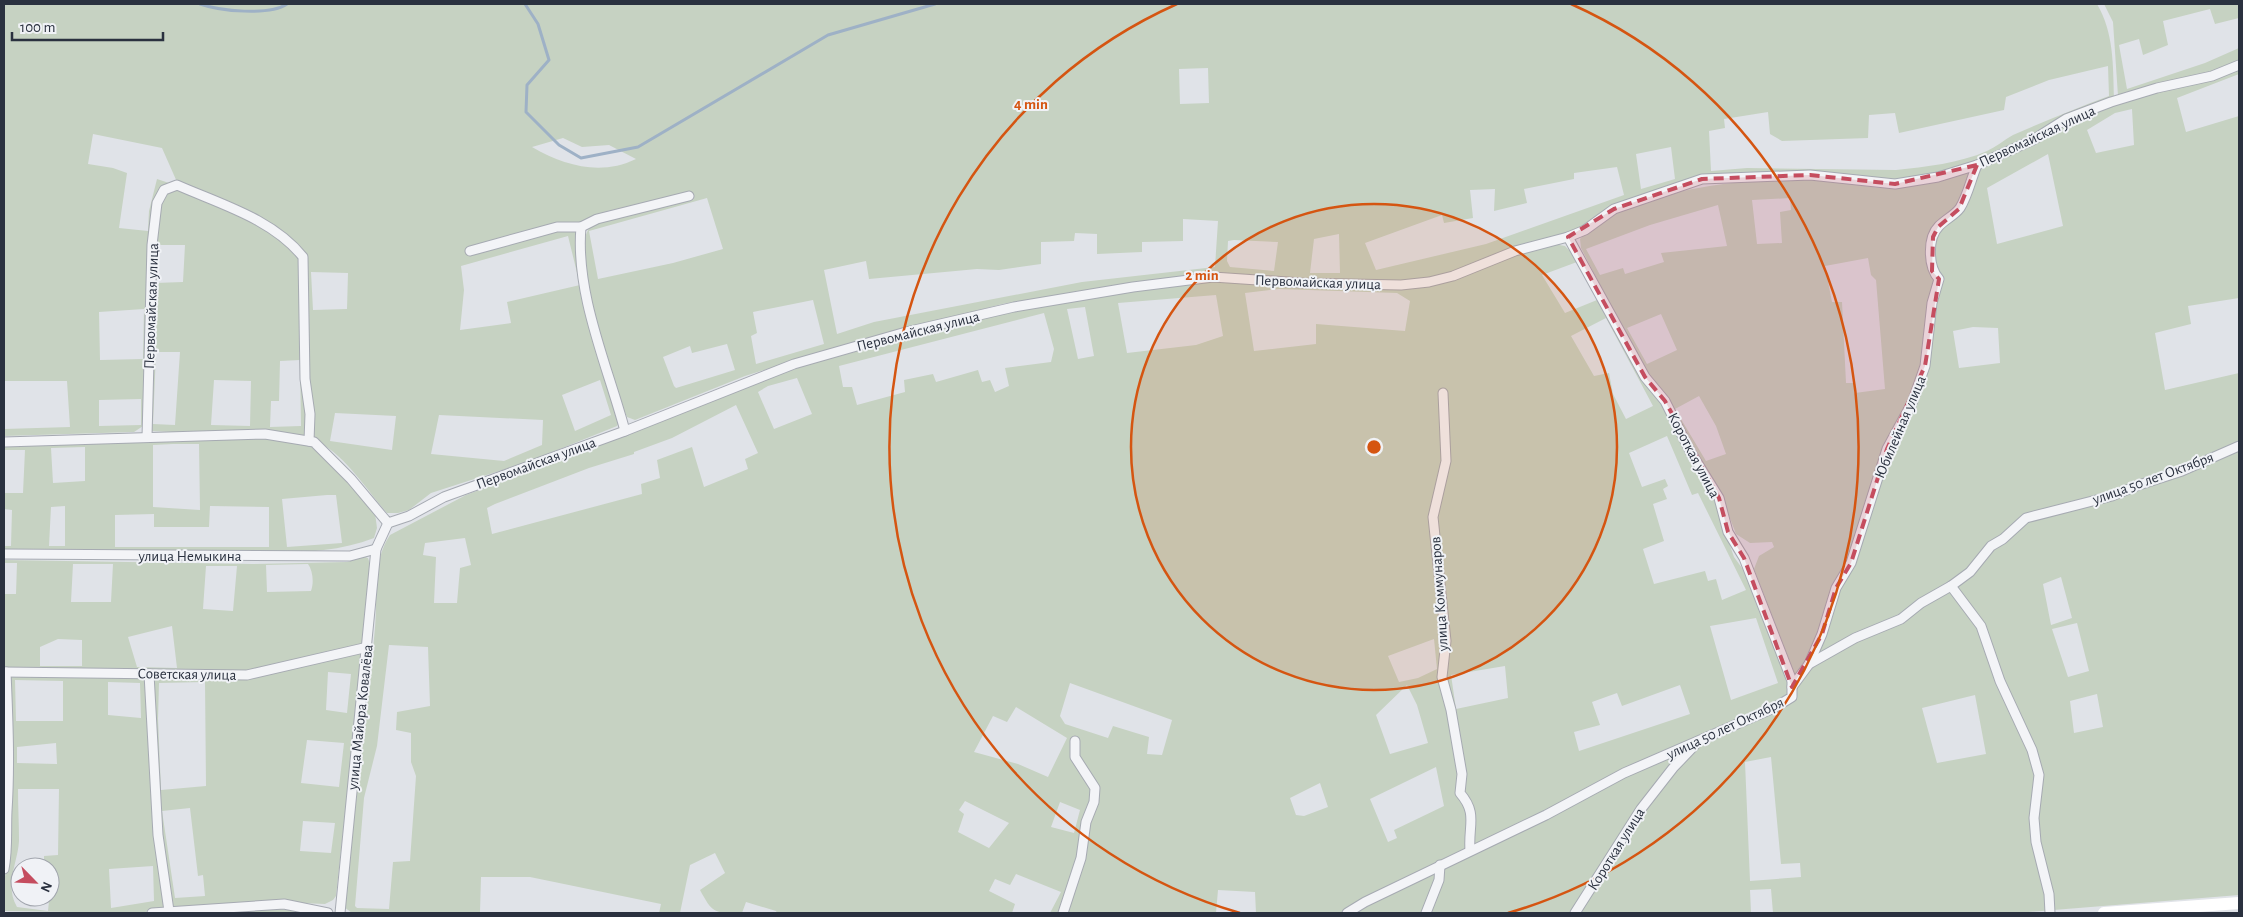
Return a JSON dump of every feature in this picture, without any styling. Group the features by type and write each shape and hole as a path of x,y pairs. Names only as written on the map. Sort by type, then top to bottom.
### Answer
{"street":[{"name":"Первомайская улица","path":"388,523 409,516 444,497 625,431 794,364 906,332 1014,307 1134,287 1212,277 1302,283 1401,286 1453,276 1515,251 1568,237 1585,230 1614,208 1702,179 1810,175 1895,184 1938,176 1977,165 2033,140 2075,116 2157,88 2212,76 2239,66"},
{"name":"Юбилейная улица","path":"1809,664 1822,634 1836,588 1851,563 1887,449 1912,403 1925,366 1932,303 1939,279 1932,271 1930,253 1933,238 1938,227 1959,209 1966,196 1977,165"},
{"name":"Первомайская улица","path":"147,437 152,245 157,203 164,190 177,185 257,221 283,236 303,257 305,286 305,379 310,414 309,441"},
{"path":"470,251 557,227 581,227 597,219 688,196"},
{"path":"581,227 580,254 586,292 625,431"},
{"name":"Короткая улица","path":"1568,237 1645,377 1665,401 1690,452 1719,498 1728,532 1748,567 1792,681 1792,687"},
{"name":"улица Коммунаров","path":"1443,393 1446,461 1433,517 1446,641 1442,677 1452,710 1462,774 1460,793 1468,802 1473,815 1469,838 1470,850"},
{"path":"4,442 265,434 314,442 351,480 388,523"},
{"name":"улица 50 лет Октября","path":"1346,913 1546,814 1624,773 1774,708 1792,697 1792,687 1809,664 1855,638 1901,619 1921,603 1951,586 1970,572 1991,546 2003,539 2026,518 2112,496 2139,484 2182,471 2239,446"},
{"name":"улица Майора Ковалёва","path":"340,913 368,647 376,549 388,523"},
{"name":"улица Немыкина","path":"4,554 350,556 376,549"},
{"path":"1951,586 1981,626 2000,681 2032,750 2038,775 2034,818 2036,842 2049,894 2050,913"},
{"name":"Советская улица","path":"5,672 247,675 368,647"},
{"path":"4,869 8,851 7,811 10,784 5,672"},
{"path":"149,674 158,835 169,911"},
{"path":"1063,913 1082,858 1086,822 1094,802 1095,788 1075,758 1075,741"},
{"name":"Короткая улица","path":"1575,913 1641,809 1673,768 1698,742"},
{"path":"1426,913 1439,880 1440,865"},
{"path":"2104,913 2239,903"},
{"path":"152,913 284,904 328,913"}],"highlighted area":[{"path":"1977,165 1959,209 1938,227 1933,237 1932,271 1939,279 1925,366 1887,449 1851,563 1836,588 1822,634 1792,687 1744,558 1728,532 1719,498 1665,401 1645,377 1568,237 1614,209 1702,179 1810,175 1895,184"}],"green space":[{"path":"4,4 2097,4 2107,26 2112,49 2114,98 2032,139 1975,162 1936,174 1894,181 1703,177 1663,190 1583,229 1425,280 1393,282 1263,278 1117,285 1002,304 818,353 745,376 635,420 627,417 624,410 594,313 587,283 584,256 586,236 589,231 594,224 605,219 629,212 694,199 691,192 608,211 580,224 577,242 583,292 619,422 617,426 530,461 431,493 409,510 398,513 387,513 335,453 313,439 306,379 305,257 301,248 288,237 177,182 162,148 93,134 88,164 113,168 127,173 119,228 148,231 149,211 157,179 169,183 161,188 155,201 143,426 134,432 4,436 4,429 70,427 67,381 4,381","holes":["2108,66 2109,96 2013,135 1990,149 1965,159 1896,170 1747,168 1711,171 1709,131 1725,128 1724,119 1768,112 1770,134 1782,141 1868,138 1869,115 1895,113 1899,133 2004,110 2006,97 2049,80","1208,68 1209,103 1180,104 1179,69","563,138 582,147 609,145 636,159 610,167 596,168 570,164 532,147","1671,147 1675,179 1641,189 1636,154","1617,167 1624,195 1486,244 1376,270 1365,243 1442,215 1444,223 1473,218 1470,190 1495,189 1494,211 1527,203 1524,189 1574,179 1574,173","707,198 723,249 673,263 598,279 589,231","1183,219 1218,221 1215,267 1082,282 874,322 837,334 824,270 866,261 869,279 977,269 999,270 1041,264 1041,242 1074,241 1075,233 1097,234 1097,254 1142,252 1142,242 1183,241","1339,234 1340,273 1310,273 1314,239","568,236 580,285 507,302 511,323 460,330 464,290 461,266","1228,241 1278,242 1274,271 1230,267 1227,261","311,272 348,273 347,309 313,310","813,300 824,344 756,364 751,336 757,333 753,312","144,309 143,359 100,360 99,312","727,344 735,370 676,388 663,357 690,346 692,353","600,380 611,415 575,431 562,395","141,399 141,425 99,426 99,400","335,413 396,416 392,450 330,441","439,415 543,420 542,445 504,461 431,454"]},
{"path":"2104,4 2239,4 2239,18 2215,24 2210,9 2163,21 2168,45 2143,55 2139,39 2119,45 2127,89 2205,63 2239,48 2239,62 2210,73 2118,96 2113,22"},
{"path":"2239,67 2239,74 2177,98 2186,132 2239,116 2239,298 2188,306 2191,324 2155,333 2165,390 2239,373 2239,895 2017,913 1773,913 1771,889 1750,890 1751,913 1256,913 1255,892 1218,890 1216,913 1050,913 1061,892 1016,874 1010,885 995,879 989,891 1015,904 1012,913 777,913 776,911 746,902 742,913 733,913 715,911 708,904 700,890 725,873 715,853 690,865 680,913 659,913 661,904 530,877 481,877 480,912 491,913 352,913 344,907 372,663 378,568 384,545 390,535 466,495 713,401 736,389 810,364 987,316 1074,299 1215,281 1332,287 1427,287 1521,252 1554,244 1565,246 1577,258 1643,381 1661,403 1679,440 1712,494 1734,557 1747,575 1788,679 1795,675 1754,569 1759,556 1774,547 1772,542 1750,543 1736,534 1722,497 1692,450 1668,401 1645,372 1581,248 1580,239 1602,221 1630,207 1661,196 1695,188 1730,183 1796,179 1833,181 1886,188 1931,182 2001,158 2096,110","holes":["2132,109 2134,145 2096,153 2087,130 2115,113","2048,154 2063,226 1997,244 1987,188","1790,198 1791,210 1780,212 1782,243 1757,244 1752,200","1718,205 1727,246 1661,253 1664,262 1625,274 1623,268 1600,275 1586,249 1650,225","1868,258 1871,275 1876,280 1885,389 1855,393 1854,383 1846,383 1842,302 1832,302 1825,266","1577,262 1597,300 1565,313 1542,275","1279,289 1397,293 1410,301 1405,331 1316,324 1316,344 1254,351 1245,293","1216,295 1223,336 1196,345 1127,353 1118,303","1085,307 1094,356 1078,359 1067,309","1044,313 1054,349 1051,362 1005,368 1009,386 995,392 990,380 982,382 978,370 936,382 933,374 904,380 905,392 857,405 852,387 843,387 839,366","1661,314 1677,350 1647,364 1627,328","1606,318 1653,406 1626,419 1613,394 1609,373 1594,376 1571,336","1973,327 1998,328 2000,363 1959,368 1953,331","797,378 812,414 774,429 758,392 768,386","1445,388 1447,461 1435,517 1439,574 1447,624 1448,643 1444,677 1453,712 1464,776 1464,795 1461,797 1460,775 1450,711 1441,677 1445,642 1435,575 1432,518 1443,466 1440,419 1442,390","1699,396 1716,426 1726,454 1706,461 1675,409","736,405 758,453 745,459 748,469 704,487 692,447 657,460 660,478 641,484 642,494 492,534 487,508 589,468 634,454 634,452 672,438","1667,436 1692,495 1698,493 1746,590 1722,600 1716,579 1708,581 1705,571 1654,584 1643,549 1664,541 1653,504 1667,499 1663,489 1668,486 1665,479 1642,487 1629,453","465,538 471,565 460,568 457,603 434,603 436,557 423,555 425,543","2061,577 2072,618 2051,625 2043,584","1756,618 1778,683 1731,700 1710,626","2077,623 2089,671 2068,677 2052,629","1434,639 1437,669 1418,678 1399,682 1388,656","389,645 428,647 430,706 397,712 396,730 411,733 411,762 416,776 410,861 393,862 389,909 357,908 355,906 364,798 377,746","1505,666 1508,698 1456,709 1451,675","1070,683 1172,720 1162,755 1147,754 1149,737 1113,726 1108,738 1065,724 1060,716","1407,685 1417,705 1428,743 1390,754 1376,715","1680,685 1690,714 1579,751 1574,732 1600,725 1592,702 1617,693 1622,706","2097,694 2103,727 2074,733 2070,701","1975,695 1986,754 1937,763 1922,708","1016,707 1067,738 1048,777 1018,764 974,752 993,716 1007,722","1771,757 1781,864 1800,863 1801,877 1750,881 1745,762","1436,767 1444,806 1394,830 1397,838 1388,842 1370,799","1320,783 1328,807 1304,816 1296,815 1290,798","965,801 1009,823 989,848 958,832 964,814 959,810","1060,802 1080,810 1074,833 1051,827"]},
{"path":"176,188 243,216 275,235 301,259 308,416 307,438 151,431 156,220 164,194","holes":["156,245 185,245 183,282 155,283","156,352 180,352 175,425 153,424","300,360 301,426 270,427 271,401 279,401 280,361","214,380 251,381 250,426 211,425"]},
{"path":"156,438 283,438 306,442 317,449 359,492 375,513 377,528 374,538 334,549 313,551 271,553 4,551 4,546 11,546 12,510 4,509 4,493 23,493 25,450 4,450 4,445","holes":["199,444 200,510 153,507 153,445","85,447 85,481 53,483 51,448","336,495 342,543 287,547 282,499","65,506 65,546 49,546 51,507","210,506 269,507 269,547 115,547 115,515 154,514 154,527 209,527"]},
{"path":"365,557 368,558 370,564 364,639 360,645 244,671 4,670 4,594 16,594 17,563 4,563 4,560 252,564 347,562","holes":["73,564 113,564 111,602 71,602","308,564 312,577 311,591 267,592 266,565","206,566 237,566 233,611 203,609","172,626 177,668 137,667 128,637","58,639 82,640 82,666 40,666 40,647"]},
{"path":"361,650 362,657 336,896 325,904 277,902 172,908 160,835 151,677 227,677","holes":["328,672 351,674 347,713 326,710","205,682 206,786 161,790 158,719 159,683","307,740 344,743 339,787 301,783","190,808 198,876 203,875 205,896 175,898 162,811","303,821 335,823 331,853 300,851"]},
{"path":"8,675 147,677 166,909 138,913 4,911 4,882 12,837 9,812","holes":["15,680 63,681 63,721 16,721","108,682 140,683 141,718 108,715","56,743 57,764 17,763 17,747","18,789 59,789 58,855 44,857 60,857 60,907 48,907 48,911 10,907 10,857 16,857 19,841","153,866 154,901 111,908 109,869"]},
{"path":"271,908 318,913 181,913"}],"waterway":[{"path":"200,4 220,9 244,11 269,10 287,4"},
{"path":"525,4 538,24 549,60 527,85 526,112 559,145 581,158 638,147 828,35 935,4"}]}
